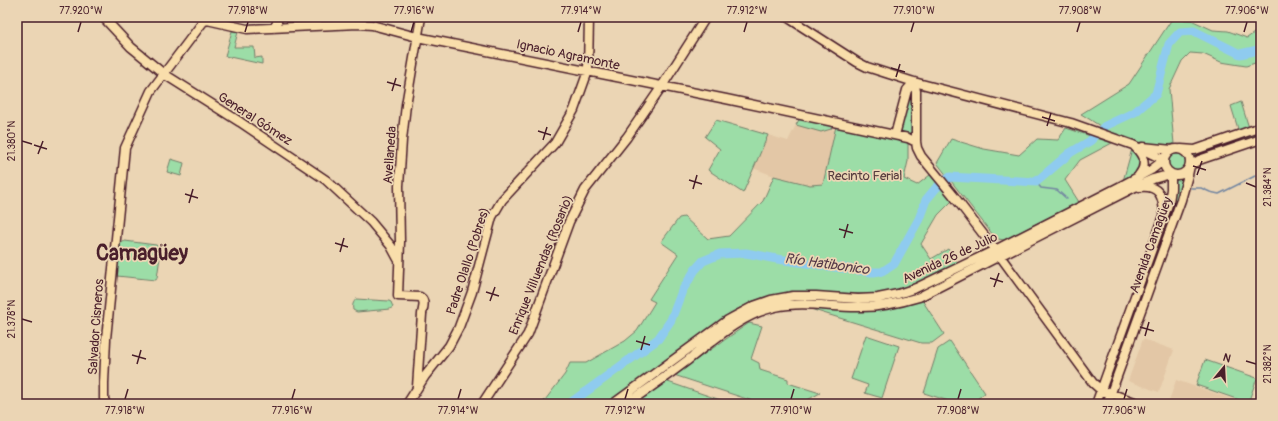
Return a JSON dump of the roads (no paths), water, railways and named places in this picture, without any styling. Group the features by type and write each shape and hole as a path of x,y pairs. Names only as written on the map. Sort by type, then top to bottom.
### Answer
{"main road":[{"name":"General Gómez","path":"103,17 131,47 164,74 240,122 326,180 371,222 391,246 399,260"},
{"path":"274,28 277,23 277,17"},
{"name":"Avellaneda","path":"417,388 424,300 420,297 398,296 400,242 399,186 406,105 421,17"},
{"name":"Padre Olallo (Pobres)","path":"407,404 425,376 449,346 459,327 472,292 492,217 502,200 555,143 574,110 588,71 589,17"},
{"name":"Enrique Villuendas (Rosario)","path":"482,404 528,334 569,222 585,190 623,142 662,86 706,17"},
{"path":"787,17 867,67 914,82 1071,123 1133,145 1164,160"},
{"name":"Salvador Cisneros","path":"106,404 104,399 104,383 106,339 125,148 151,91 203,22 212,19"},
{"name":"Ignacio Agramonte","path":"212,19 243,29 358,24 372,25 417,37 662,86 895,135 908,138 916,142"},
{"path":"895,135 907,90 914,82"},
{"path":"914,82 916,91 916,142 921,156 998,253 1093,383 1099,397 1110,401 1140,404"},
{"path":"1133,145 1154,149 1195,150 1261,127"},
{"path":"1172,150 1167,154 1164,160 1165,168 1171,174 1180,175 1199,160 1261,139"},
{"path":"1133,145 1141,154 1144,162 1143,171 1136,178"},
{"path":"1181,149 1188,154 1190,158 1190,166"},
{"name":"Avenida 26 de Julio","path":"626,404 666,376 729,328 754,314 775,307 794,304 857,307 898,303 919,297 1151,170 1164,160"},
{"name":"Avenida Camagüey","path":"1110,401 1181,200 1190,166"},
{"name":"Avenida Camagüey","path":"1099,397 1169,202 1172,189 1171,174"},
{"name":"Avenida 26 de Julio","path":"614,404 728,320 754,306 771,300 793,296 858,299 878,298 898,294 916,288 998,253 1135,187 1153,179 1171,174"},
{"path":"1135,187 1146,186 1158,192 1162,196 1164,215"},
{"path":"391,246 397,245 400,242"}],"waterway":[{"name":"Río Hatibonico","path":"569,404 658,339 671,320 682,291 695,270 703,261 720,254 746,253 777,259 871,272 882,272 894,264 919,219 926,200 936,188 950,177 1036,182 1070,153 1090,141 1105,126 1135,112 1156,94 1169,44 1180,32 1194,31 1240,54 1258,50 1261,47"},
{"path":"1191,188 1201,188 1219,194 1261,173"},
{"path":"1036,182 1041,188 1057,190 1067,199"}],"district":[{"name":"Camagüey","path":"142,253"}],"park label":[{"name":"Recinto Ferial","path":"865,176"}]}
